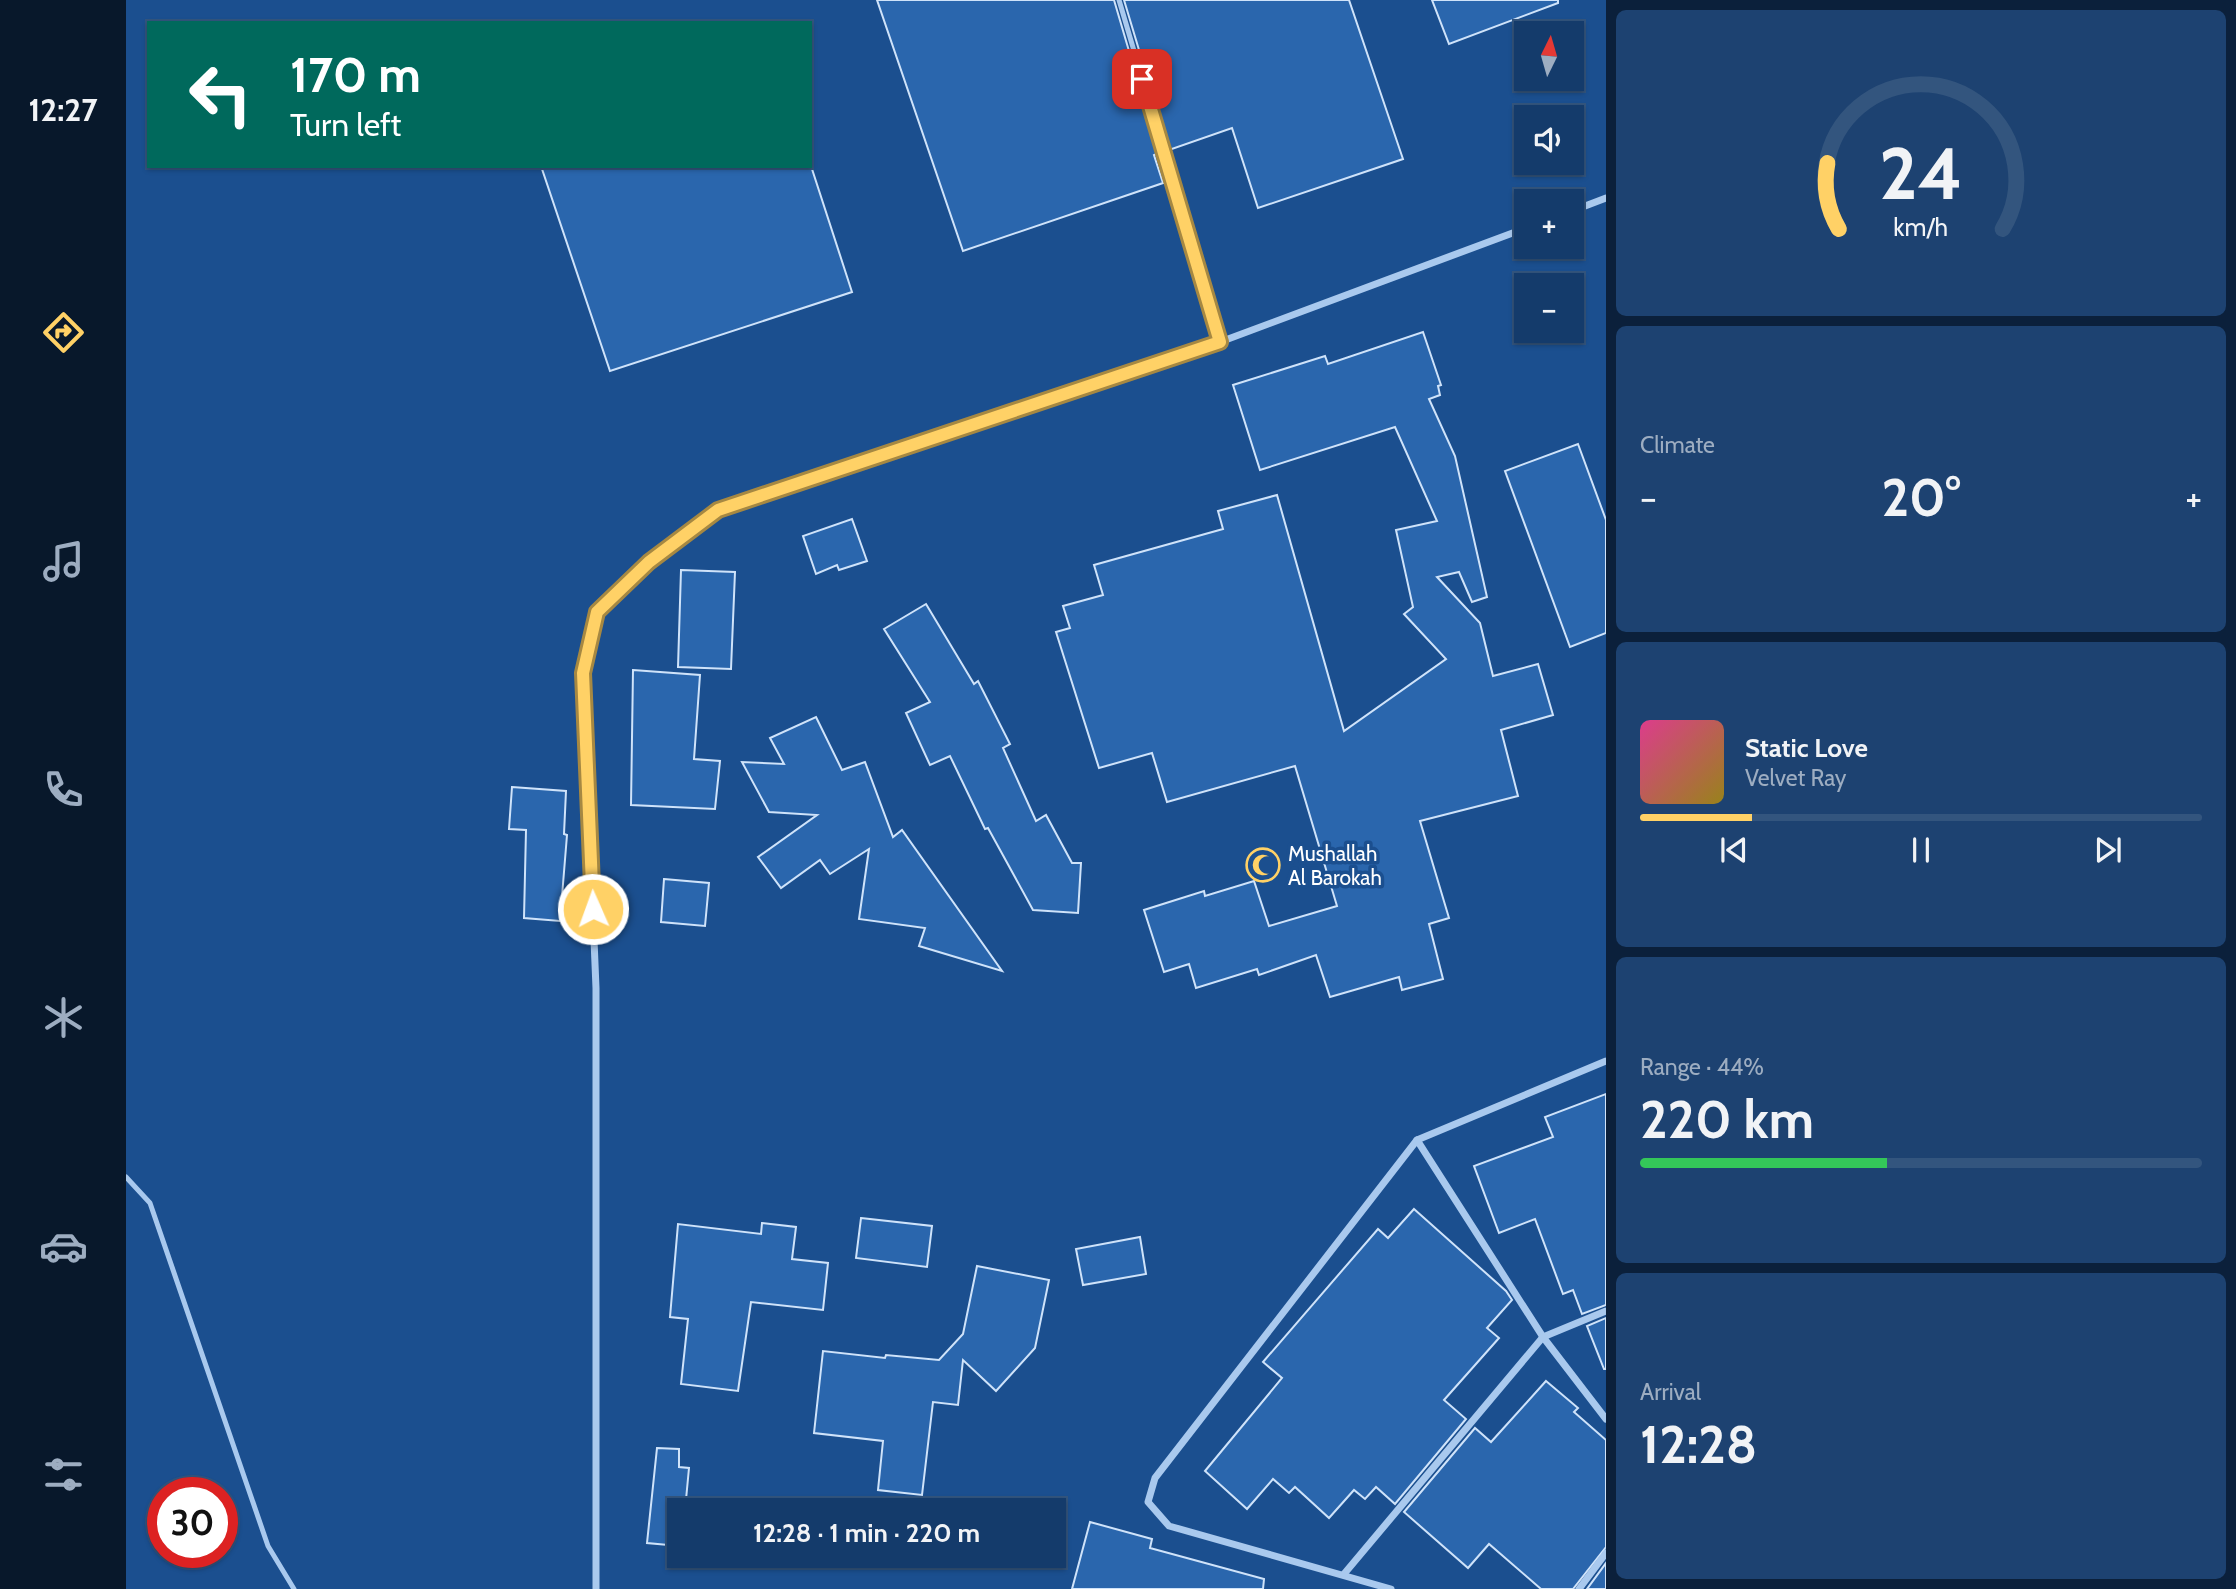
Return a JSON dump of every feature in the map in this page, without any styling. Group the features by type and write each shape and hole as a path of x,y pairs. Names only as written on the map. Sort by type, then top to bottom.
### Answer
{"street":[{"path":"1584,206 1606,198"},
{"path":"598,1589 596,988 583,673 597,612 649,562 718,510 1220,342 1514,232"},
{"path":"1391,1589 1169,1526 1148,1502 1155,1478 1417,1140 1606,1061"},
{"path":"1417,1140 1543,1338 1606,1419"},
{"path":"1344,1574 1543,1338 1606,1311"},
{"path":"1579,1589 1606,1553"}],"lane":[{"path":"1119,0 1220,342"},
{"path":"126,1177 150,1203 268,1546 294,1589"}],"building":[{"path":"877,0 1114,0 1159,153 1154,155 1163,183 963,251"},
{"path":"1124,0 1349,0 1403,159 1258,208 1232,128 1169,150"},
{"path":"1432,0 1558,0 1558,3 1449,44"},
{"path":"542,168 812,168 852,292 610,371"},
{"path":"1423,332 1441,385 1438,386 1440,395 1429,399 1455,456 1487,597 1472,602 1459,572 1437,577 1480,623 1493,676 1538,664 1553,715 1501,730 1518,796 1420,821 1449,918 1429,924 1443,979 1402,990 1399,977 1330,997 1316,955 1259,975 1257,969 1196,988 1189,964 1164,972 1144,910 1204,891 1205,896 1254,881 1269,926 1337,906 1295,766 1167,802 1152,753 1099,768 1056,632 1070,628 1063,606 1103,595 1094,565 1223,529 1218,511 1277,495 1344,731 1446,659 1404,614 1413,607 1396,530 1437,521 1395,427 1260,470 1233,385 1325,356 1328,364"},
{"path":"1578,444 1606,520 1606,633 1570,647 1505,471"},
{"path":"852,519 867,561 839,570 837,565 816,574 803,536"},
{"path":"681,570 735,572 731,669 678,667"},
{"path":"926,604 974,684 978,681 1010,744 1003,748 1036,821 1046,815 1072,863 1081,863 1078,913 1033,910 988,828 985,829 950,756 930,765 906,713 930,702 884,629"},
{"path":"633,670 700,675 694,759 720,761 715,809 631,805"},
{"path":"816,717 842,770 865,762 893,837 902,830 1002,971 919,946 925,928 859,919 869,849 830,874 820,860 781,888 758,857 817,815 769,812 742,762 784,764 770,738"},
{"path":"512,787 566,791 564,834 567,835 560,921 524,918 526,830 509,829"},
{"path":"664,879 709,883 705,926 661,922"},
{"path":"1606,1094 1606,1305 1582,1314 1573,1290 1563,1294 1535,1219 1499,1233 1474,1166 1553,1137 1545,1117"},
{"path":"1414,1209 1506,1291 1512,1300 1487,1328 1499,1338 1444,1400 1466,1419 1395,1504 1376,1487 1365,1499 1354,1490 1329,1518 1295,1487 1289,1493 1273,1479 1247,1509 1205,1471 1282,1378 1263,1362 1378,1229 1388,1238"},
{"path":"861,1218 932,1226 927,1267 856,1258"},
{"path":"762,1223 796,1227 792,1259 828,1263 823,1310 751,1302 738,1391 681,1384 688,1319 670,1317 678,1224 761,1234"},
{"path":"1140,1237 1146,1274 1083,1285 1076,1249"},
{"path":"977,1266 1049,1280 1035,1348 996,1391 963,1360 958,1405 933,1402 922,1495 878,1490 883,1441 814,1433 823,1351 885,1358 886,1355 939,1360 963,1334"},
{"path":"1606,1318 1606,1369 1604,1369 1587,1326"},
{"path":"1546,1381 1578,1408 1574,1412 1606,1440 1606,1547 1573,1589 1541,1589 1489,1544 1468,1568 1404,1512 1475,1428 1491,1442"},
{"path":"657,1448 679,1449 679,1467 689,1468 686,1498 667,1498 667,1545 647,1543"},
{"path":"1090,1522 1152,1539 1150,1548 1264,1579 1263,1589 1072,1589"},
{"path":"1606,1563 1606,1589 1587,1589"}],"place":[{"name":"Mushallah Al Barokah","path":"1263,865"}],"route":[{"path":"593,909 583,673 597,612 649,562 718,510 1220,342 1142,79"}]}
